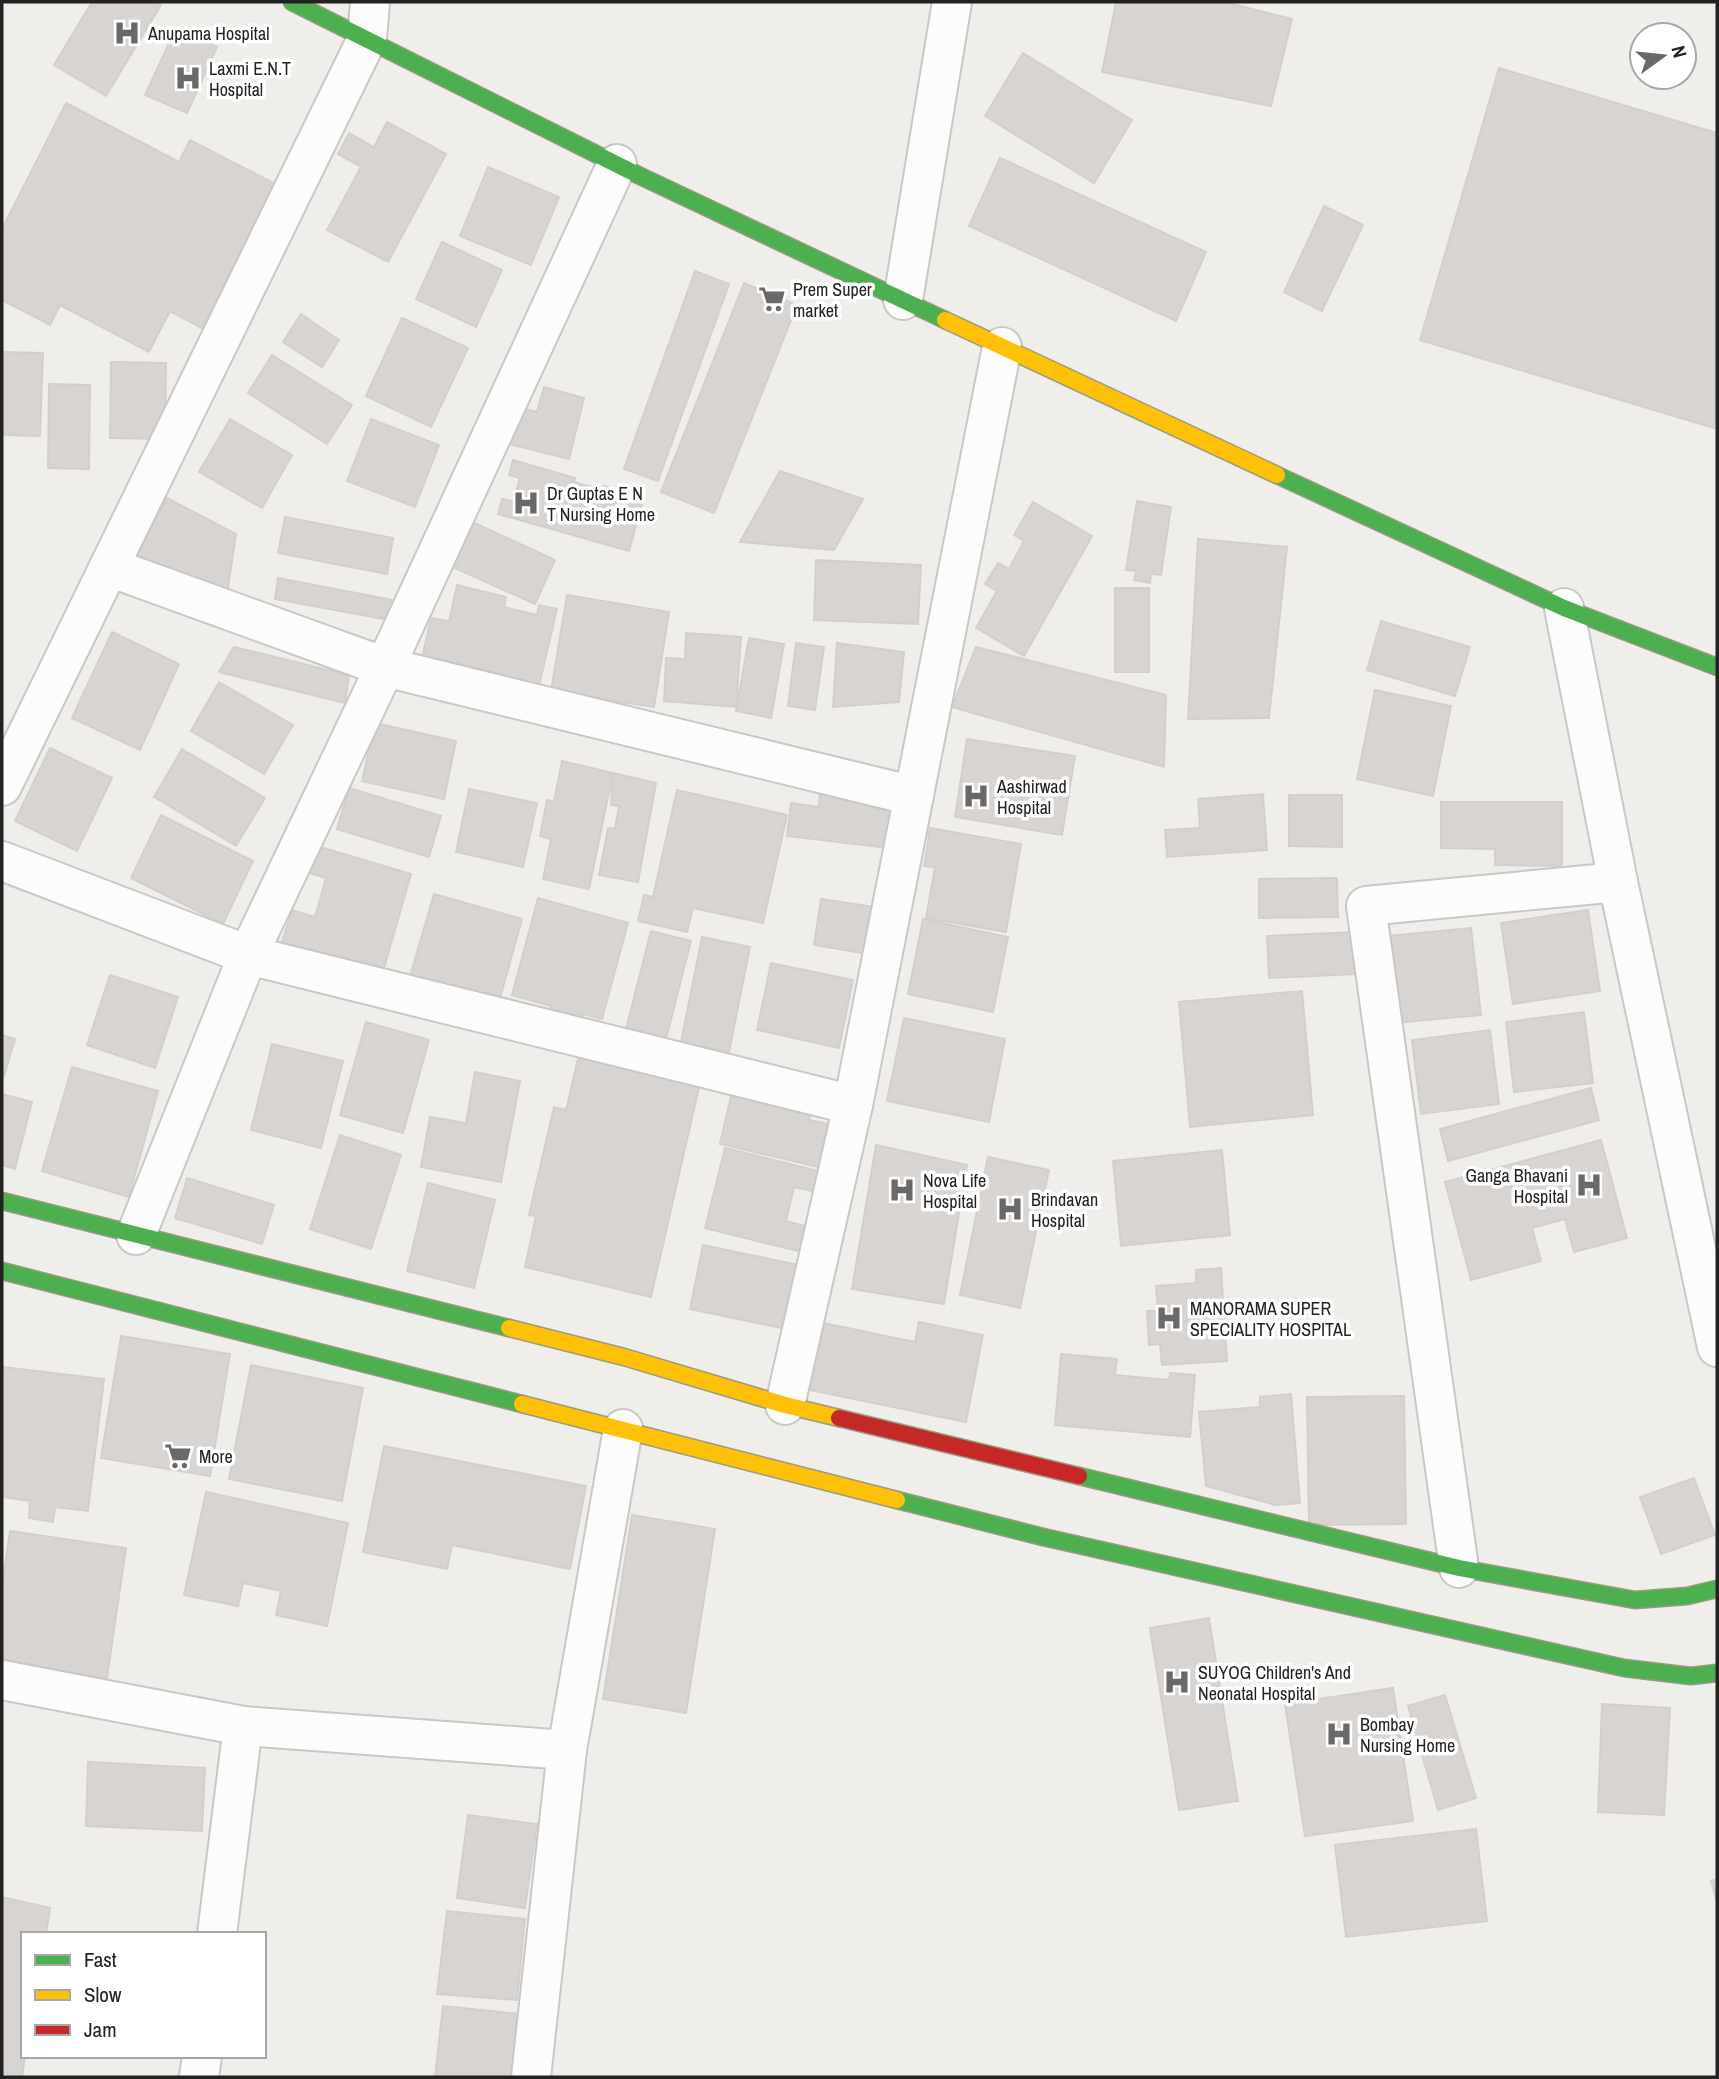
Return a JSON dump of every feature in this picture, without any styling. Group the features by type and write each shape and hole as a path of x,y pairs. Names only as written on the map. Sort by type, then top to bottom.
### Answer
{"main road":[{"path":"292,2 617,164 1002,347 1563,608 1717,667"},
{"path":"2,1201 624,1357 785,1405 1459,1568 1635,1600 1687,1596 1717,1589"},
{"path":"2,1271 1043,1537 1611,1665 1691,1676 1717,1673"}],"street":[{"path":"2,786 367,39 370,2"},
{"path":"903,300 951,2"},
{"path":"136,1236 248,955 385,667 617,164"},
{"path":"785,1405 853,1105 1002,347"},
{"path":"109,567 385,667 914,796"},
{"path":"1563,608 1717,1347"},
{"path":"2,861 248,955 853,1105"},
{"path":"1459,1568 1366,906 1618,882"},
{"path":"531,2077 567,1750 623,1429"},
{"path":"2,1680 243,1726 567,1750"},
{"path":"217,1932 243,1726"},
{"path":"199,2077 202,2058"}],"building":[{"path":"92,2 155,2 161,5 106,96 54,65"},
{"path":"1116,2 1225,2 1292,19 1271,106 1102,72"},
{"path":"176,28 217,47 187,113 145,95"},
{"path":"1023,53 1132,120 1094,183 985,116"},
{"path":"1499,68 1717,133 1717,429 1420,340"},
{"path":"66,103 179,162 190,140 283,188 209,332 170,311 149,352 60,305 50,325 2,300 2,229"},
{"path":"387,122 446,154 388,262 327,230 361,167 338,154 349,133 374,147"},
{"path":"1000,158 1206,252 1176,321 969,226"},
{"path":"488,167 559,197 531,265 460,236"},
{"path":"1324,206 1363,225 1322,311 1284,292"},
{"path":"442,242 502,270 476,327 416,299"},
{"path":"695,271 729,284 658,481 624,469"},
{"path":"744,283 797,305 714,513 661,492"},
{"path":"301,314 339,340 322,367 283,342"},
{"path":"402,318 468,348 431,427 366,396"},
{"path":"2,352 43,353 40,436 2,435"},
{"path":"272,355 352,405 327,444 248,393"},
{"path":"111,362 166,363 165,439 110,438"},
{"path":"49,384 90,385 89,469 48,468"},
{"path":"544,387 584,398 569,459 509,444 518,407 537,412"},
{"path":"230,419 292,455 262,508 199,472"},
{"path":"371,419 439,445 415,507 347,481"},
{"path":"513,460 575,478 574,482 602,490 603,486 644,497 629,551 498,514 502,499 513,501 520,478 509,475"},
{"path":"780,471 863,499 834,550 740,542"},
{"path":"167,498 236,534 227,594 135,560"},
{"path":"1137,501 1171,507 1161,575 1151,574 1150,583 1134,580 1136,571 1126,570"},
{"path":"1033,502 1092,536 1024,656 976,628 997,591 985,584 998,563 1009,569 1024,541 1014,535"},
{"path":"285,517 393,538 387,574 278,553"},
{"path":"468,520 555,560 535,604 448,565"},
{"path":"1198,539 1287,547 1269,718 1188,719"},
{"path":"816,560 921,565 918,624 814,620"},
{"path":"278,578 393,600 389,620 275,599"},
{"path":"457,585 506,597 504,607 537,615 539,605 557,609 537,694 420,667 431,618 449,621"},
{"path":"1115,588 1149,588 1149,672 1115,672"},
{"path":"567,595 669,612 654,707 551,691"},
{"path":"1381,621 1470,647 1455,696 1367,670"},
{"path":"112,632 179,664 140,750 72,718"},
{"path":"686,633 741,637 736,707 664,701 666,658 685,659"},
{"path":"749,638 784,644 771,718 736,711"},
{"path":"796,643 824,647 815,710 788,706"},
{"path":"837,643 904,652 899,702 833,707"},
{"path":"234,647 349,675 345,703 219,672"},
{"path":"976,647 1166,695 1164,767 952,707"},
{"path":"219,682 293,725 264,774 191,731"},
{"path":"1375,690 1451,706 1433,796 1357,779"},
{"path":"375,723 456,741 444,799 362,781"},
{"path":"967,739 1075,756 1062,835 955,817"},
{"path":"50,748 112,778 77,851 15,821"},
{"path":"182,749 265,798 236,846 154,797"},
{"path":"562,761 613,773 589,889 543,879 551,839 540,836 547,800 554,801"},
{"path":"613,773 656,783 638,882 599,875 608,828 615,829 619,806 611,805"},
{"path":"349,788 441,816 429,857 337,829"},
{"path":"469,789 537,803 523,867 456,852"},
{"path":"677,790 787,815 763,923 693,908 687,932 638,921 644,895 653,897"},
{"path":"820,791 893,801 887,848 787,836 791,803 819,807"},
{"path":"1263,794 1267,850 1167,857 1165,830 1200,828 1198,799"},
{"path":"1289,795 1342,795 1342,847 1289,846"},
{"path":"1441,802 1562,802 1562,866 1495,865 1495,849 1441,848"},
{"path":"161,815 253,861 223,924 131,878"},
{"path":"930,828 1021,844 1006,932 926,918 935,867 924,866"},
{"path":"310,844 411,874 380,982 279,952 292,910 315,917 326,878 302,871"},
{"path":"1337,878 1338,917 1259,918 1259,879"},
{"path":"434,894 522,919 499,1002 410,976"},
{"path":"538,898 628,923 602,1019 583,1014 579,1028 548,1019 551,1006 512,995"},
{"path":"821,899 875,907 868,954 814,945"},
{"path":"1588,910 1600,991 1513,1004 1501,923"},
{"path":"923,919 1008,937 993,1012 908,994"},
{"path":"1471,928 1481,1015 1396,1023 1387,936"},
{"path":"651,931 691,941 665,1043 625,1033"},
{"path":"1355,932 1357,974 1269,978 1267,936"},
{"path":"702,937 750,947 729,1052 681,1042"},
{"path":"771,963 853,980 839,1048 757,1030"},
{"path":"110,975 178,997 155,1068 87,1045"},
{"path":"1302,991 1313,1115 1190,1127 1179,1002"},
{"path":"1584,1012 1593,1083 1514,1092 1506,1022"},
{"path":"904,1018 1005,1039 989,1122 887,1101"},
{"path":"366,1022 429,1040 403,1133 340,1115"},
{"path":"1490,1030 1499,1104 1421,1114 1412,1040"},
{"path":"2,1035 15,1039 4,1076 2,1075"},
{"path":"272,1044 343,1061 321,1148 251,1130"},
{"path":"581,1046 702,1074 651,1297 525,1267 536,1216 529,1215 554,1107 566,1110"},
{"path":"72,1067 158,1091 129,1197 42,1171"},
{"path":"475,1072 520,1081 501,1182 421,1167 430,1117 466,1123"},
{"path":"733,1087 796,1101 794,1111 811,1115 809,1120 833,1125 823,1168 720,1144"},
{"path":"1591,1088 1599,1120 1448,1161 1440,1129"},
{"path":"2,1094 32,1102 15,1169 2,1165"},
{"path":"340,1135 401,1155 371,1249 310,1229"},
{"path":"1601,1140 1627,1238 1574,1252 1565,1219 1532,1228 1541,1261 1471,1280 1445,1182"},
{"path":"876,1145 967,1165 944,1304 852,1289"},
{"path":"725,1148 822,1172 817,1192 794,1187 786,1221 808,1227 802,1252 705,1228"},
{"path":"1222,1150 1230,1235 1121,1246 1113,1161"},
{"path":"988,1157 1049,1170 1020,1308 960,1295"},
{"path":"187,1178 274,1205 262,1244 175,1218"},
{"path":"428,1183 495,1200 474,1288 407,1271"},
{"path":"703,1245 804,1266 791,1330 690,1309"},
{"path":"1221,1268 1227,1361 1162,1365 1160,1344 1149,1345 1147,1311 1158,1311 1156,1286 1196,1283 1196,1270"},
{"path":"919,1322 983,1335 966,1422 810,1390 823,1323 915,1342"},
{"path":"121,1336 230,1354 210,1476 101,1458"},
{"path":"1061,1354 1117,1359 1115,1375 1169,1380 1170,1373 1195,1375 1190,1437 1055,1425"},
{"path":"251,1365 363,1388 342,1501 229,1479"},
{"path":"3,1367 104,1379 88,1511 55,1507 53,1522 29,1518 30,1501 2,1497"},
{"path":"1291,1394 1300,1503 1276,1505 1206,1486 1199,1412 1260,1407 1260,1397"},
{"path":"1404,1396 1406,1524 1309,1525 1307,1397"},
{"path":"384,1446 586,1486 570,1569 452,1545 447,1569 363,1552"},
{"path":"1694,1478 1715,1535 1661,1554 1640,1497"},
{"path":"206,1492 348,1523 327,1626 276,1615 281,1591 243,1583 238,1606 184,1595"},
{"path":"632,1515 715,1529 686,1713 603,1699"},
{"path":"10,1531 126,1548 106,1684 2,1669 2,1587"},
{"path":"1209,1618 1238,1801 1179,1810 1150,1628"},
{"path":"1393,1688 1413,1821 1305,1836 1285,1704"},
{"path":"1445,1695 1476,1798 1438,1810 1408,1706"},
{"path":"1602,1704 1670,1708 1664,1815 1598,1812"},
{"path":"88,1762 205,1768 202,1831 86,1826"},
{"path":"468,1815 537,1824 525,1908 457,1898"},
{"path":"1476,1829 1487,1921 1346,1937 1335,1845"},
{"path":"1717,1879 1717,1902 1711,1881"},
{"path":"2,1897 50,1908 46,1932 21,1932 21,2058 25,2058 22,2077 2,2077"},
{"path":"447,1911 525,1919 517,2000 437,1994"},
{"path":"443,2006 520,2014 513,2077 435,2077"}],"traffic: fast":[{"path":"292,2 638,175 945,320"},
{"path":"1277,475 1564,608 1717,667"},
{"path":"2,1201 509,1328"},
{"path":"2,1271 522,1404"},
{"path":"1079,1476 1459,1568 1635,1600 1687,1596 1717,1589"},
{"path":"897,1500 1043,1537 1624,1668 1691,1676 1717,1673"}],"traffic: slow":[{"path":"945,320 1277,475"},
{"path":"509,1328 624,1357 785,1405 839,1418"},
{"path":"522,1404 897,1500"}],"traffic: jam":[{"path":"839,1418 1079,1476"}],"place":[{"name":"Anupama Hospital","path":"127,33"},
{"name":"Laxmi E.N.T Hospital","path":"188,78"},
{"name":"Prem Super market","path":"772,299"},
{"name":"Dr Guptas E N T Nursing Home","path":"526,503"},
{"name":"Aashirwad Hospital","path":"976,796"},
{"name":"Ganga Bhavani Hospital","path":"1589,1185"},
{"name":"Nova Life Hospital","path":"902,1190"},
{"name":"Brindavan Hospital","path":"1010,1209"},
{"name":"MANORAMA SUPER SPECIALITY HOSPITAL","path":"1169,1318"},
{"name":"More","path":"178,1456"},
{"name":"SUYOG Children's And Neonatal Hospital","path":"1177,1682"},
{"name":"Bombay Nursing Home","path":"1339,1734"}]}
